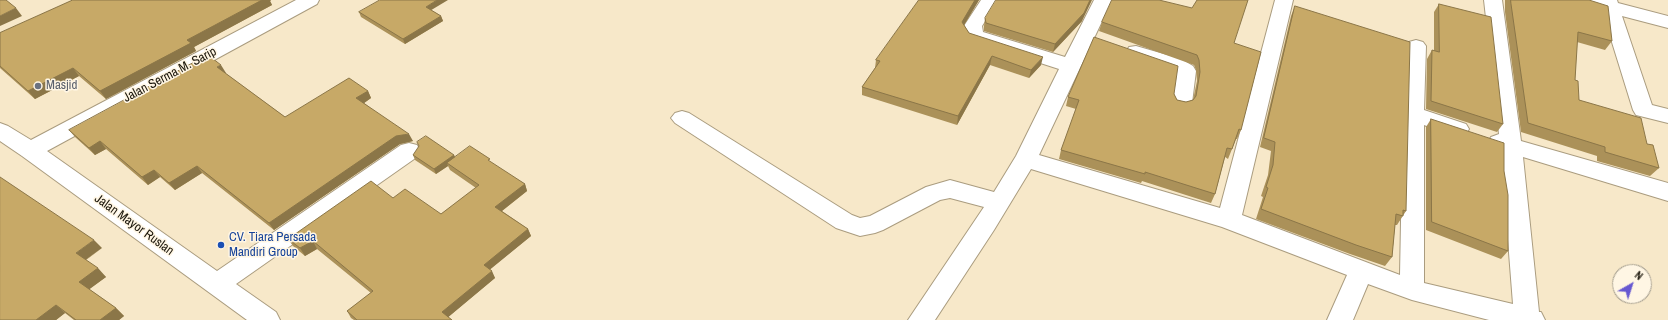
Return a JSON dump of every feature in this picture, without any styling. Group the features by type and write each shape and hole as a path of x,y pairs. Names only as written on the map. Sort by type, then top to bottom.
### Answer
{"street":[{"name":"Jalan Serma M. Sarip","path":"30,150 310,0"},
{"path":"990,0 973,26 972,31 976,36 1071,66"},
{"path":"921,320 986,224 1026,159 1071,66 1093,38 1103,0"},
{"path":"1229,220 1284,0"},
{"path":"1026,159 1229,220 1412,290 1529,319 1511,146 1493,0"},
{"path":"1585,0 1609,3 1668,22"},
{"path":"1609,3 1643,110 1668,116"},
{"path":"1412,290 1412,114 1416,46"},
{"path":"1122,47 1174,64 1186,71 1182,103"},
{"path":"1412,114 1511,146 1668,192"},
{"path":"682,118 844,222 860,227 875,224 934,193 950,189 999,202"},
{"name":"Jalan Mayor Ruslan","path":"0,131 30,150 267,320"},
{"path":"217,284 409,151"},
{"path":"1340,320 1361,270"}],"building":[{"path":"0,0 6,0 16,8 0,16"},
{"path":"73,0 262,0 187,40 191,43 100,91 73,68 28,91 0,66 0,33"},
{"path":"380,0 437,0 426,7 441,16 403,39 359,12"},
{"path":"919,0 975,0 962,22 969,33 1043,57 1031,70 992,56 958,116 862,87 880,61 876,60"},
{"path":"996,0 1090,0 1084,13 1055,44 986,23 985,18"},
{"path":"1112,0 1159,0 1192,8 1197,0 1248,0 1234,43 1261,52 1241,130 1239,129 1232,149 1227,148 1215,194 1145,172 1145,174 1061,150 1079,100 1068,97 1094,37 1178,66 1174,94 1177,100 1186,102 1193,100 1196,96 1200,72 1197,55 1102,22"},
{"path":"1511,0 1589,0 1608,6 1612,41 1578,32 1575,80 1578,81 1579,100 1641,118 1647,144 1653,145 1659,168 1605,152 1605,147 1528,123"},
{"path":"1439,4 1491,17 1503,124 1431,101 1432,50 1439,52"},
{"path":"1295,6 1410,42 1406,211 1403,210 1403,216 1396,214 1392,257 1261,209 1268,188 1266,187 1273,165 1275,142 1264,138"},
{"path":"208,55 221,65 217,67 285,117 349,78 368,91 356,98 409,134 396,136 269,223 197,166 169,183 154,170 142,177 100,141 89,148 69,130"},
{"path":"1431,119 1504,143 1504,171 1508,195 1508,251 1432,222"},
{"path":"426,136 454,155 434,169 413,155 419,146 417,142"},
{"path":"470,146 490,159 488,160 525,184 495,207 528,229 484,265 492,271 442,312 452,320 357,320 347,311 373,291 313,241 300,248 288,239 371,181 393,198 405,189 441,214 479,185 447,163"},
{"path":"0,177 94,240 76,253 98,268 79,282 116,308 100,320 76,320 56,305 36,320 0,320"}],"place":[{"name":"Masjid","path":"38,86"},
{"name":"CV. Tiara Persada Mandiri Group","path":"221,245"}]}
